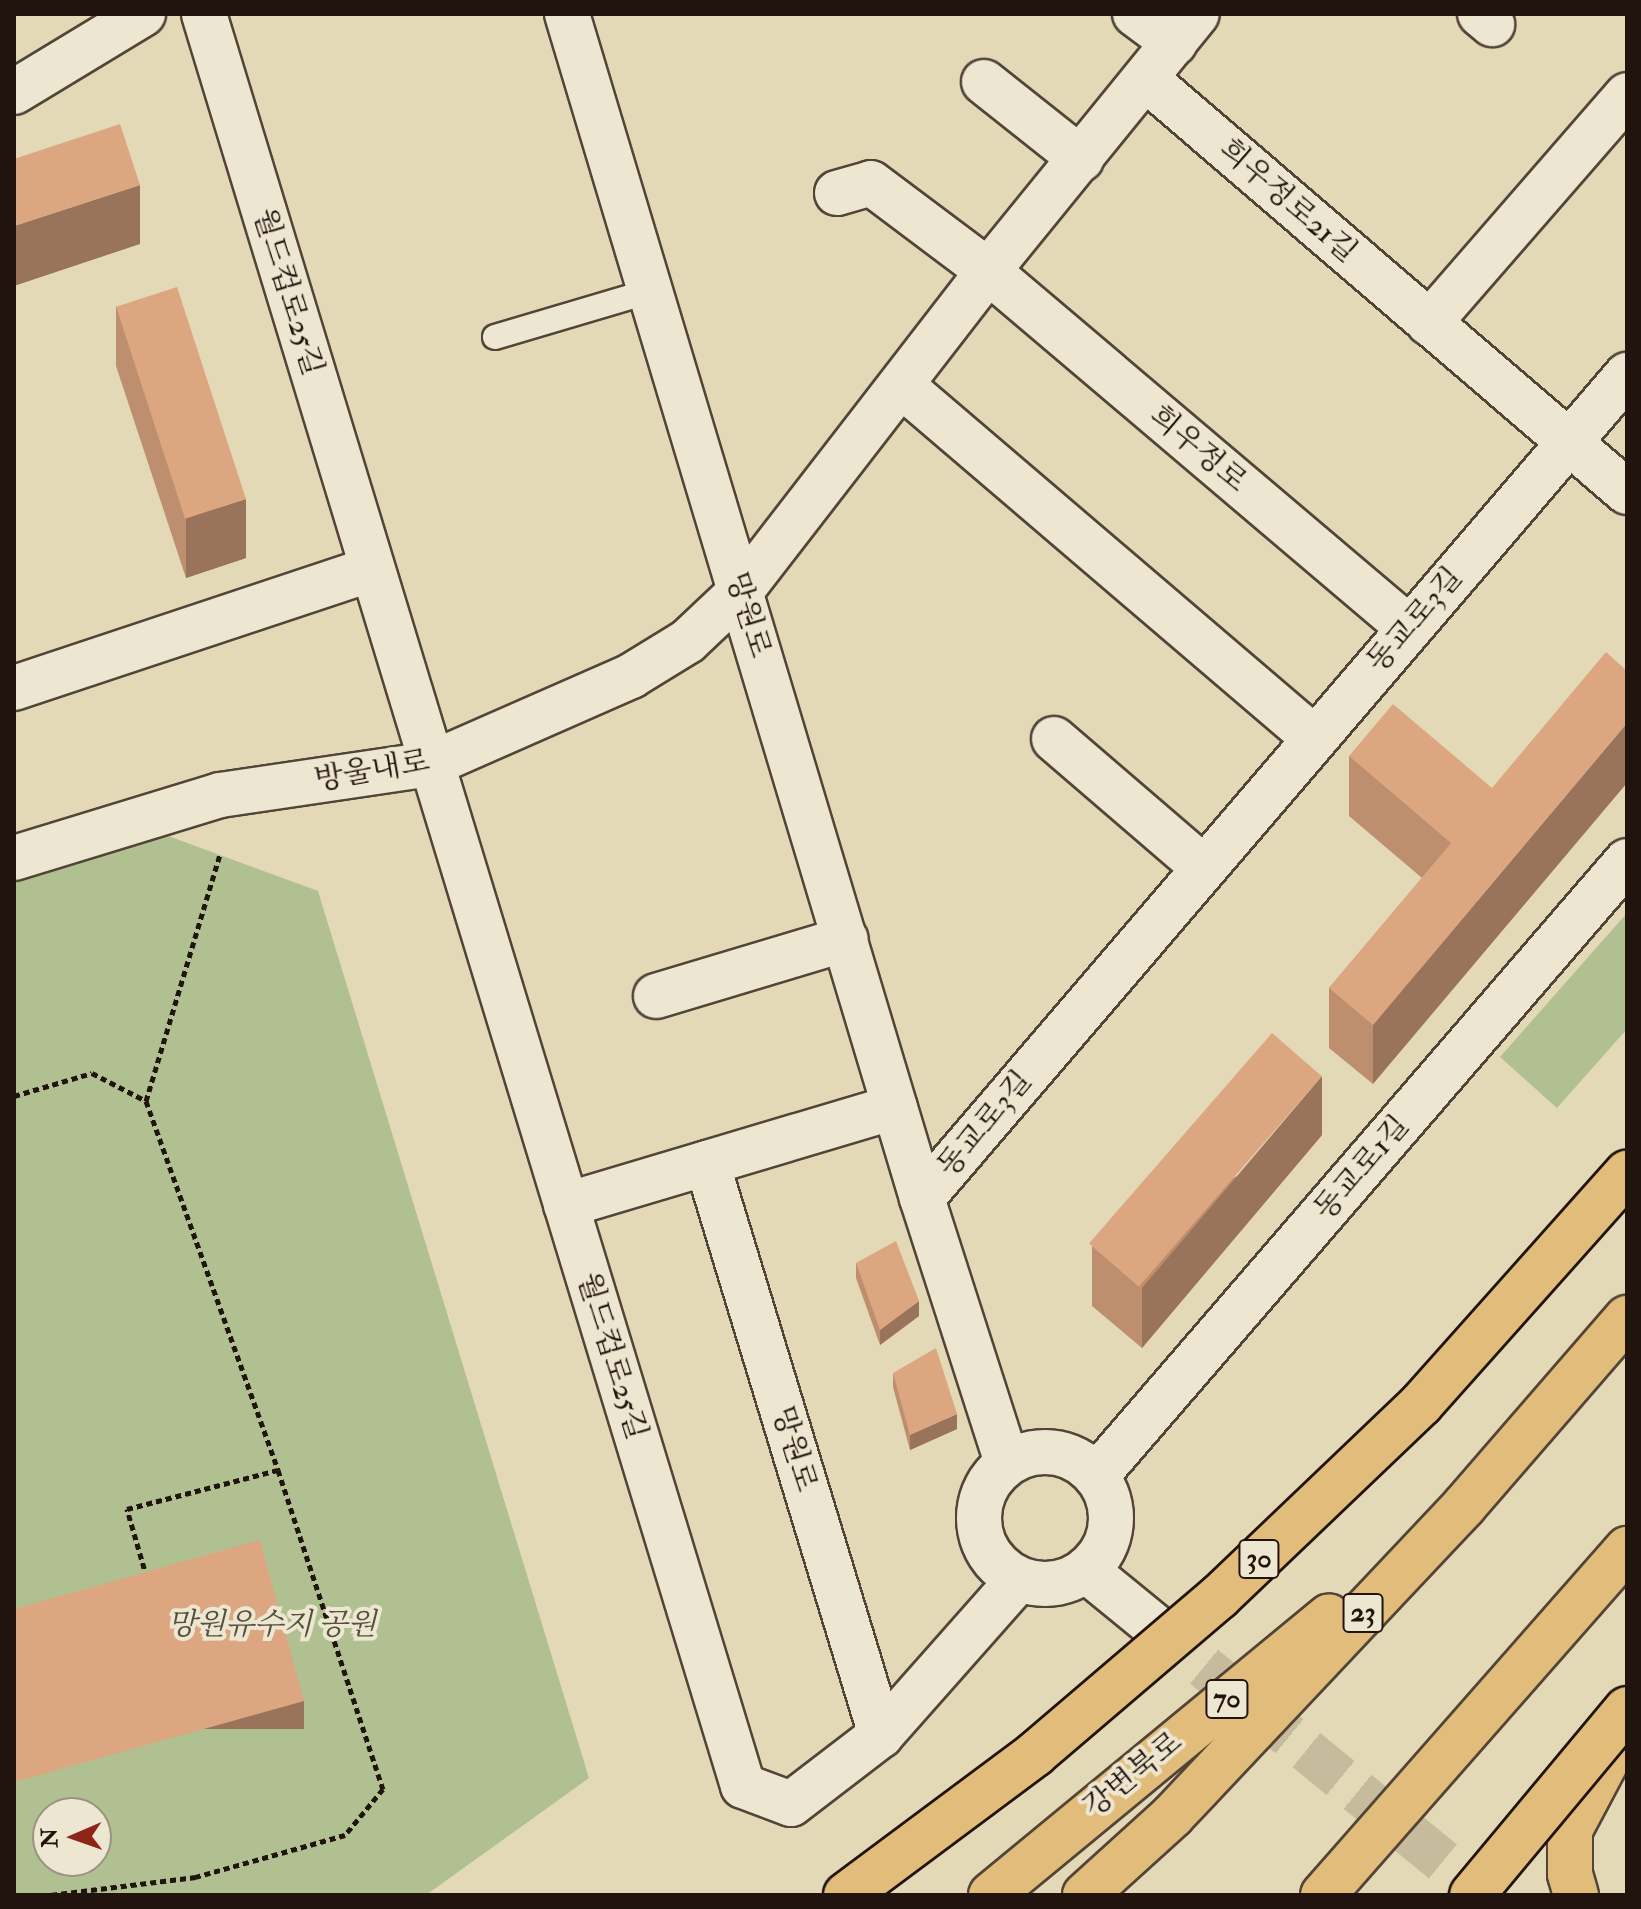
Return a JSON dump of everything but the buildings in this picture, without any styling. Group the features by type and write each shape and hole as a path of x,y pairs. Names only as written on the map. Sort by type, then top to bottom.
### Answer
{"highway":[{"name":"30","path":"846,1895 1035,1754 1219,1597 1421,1404 1627,1173"},
{"name":"강변북로","path":"1085,1895 1172,1816 1464,1506 1627,1318"},
{"name":"강변북로","path":"991,1895 1464,1506"},
{"path":"1323,1895 1627,1549"},
{"path":"1472,1895 1627,1709"},
{"path":"1576,1895 1570,1874 1570,1830 1627,1723"}],"street":[{"name":"월드컵로25길","path":"204,14 743,1786 791,1804 881,1735 1019,1579"},
{"name":"망원로","path":"567,14 922,1198 1007,1463"},
{"path":"741,591 988,271 1185,28 1135,14"},
{"path":"14,92 119,20"},
{"name":"희우정로21길","path":"1146,79 1627,492"},
{"path":"984,82 1081,159"},
{"path":"1429,323 1627,95"},
{"name":"희우정로","path":"837,193 871,183 988,271 1409,628"},
{"name":"동교로3길","path":"922,1198 1627,375"},
{"path":"901,385 1314,738"},
{"path":"14,688 372,569"},
{"name":"방울내로","path":"14,858 220,795 431,764 631,676 688,641 741,591"},
{"path":"1054,739 1203,867"},
{"name":"동교로1길","path":"1097,1475 1627,861"},
{"path":"656,996 846,939"},
{"path":"566,1205 895,1107"},
{"name":"망원로","path":"707,1163 881,1735"},
{"path":"1044,1451 1073,1458 1097,1475 1108,1493 1112,1514 1110,1535 1101,1555 1087,1571 1054,1584 1019,1579 988,1553 981,1534 979,1514 982,1495 992,1477 1007,1463 1044,1451"},
{"path":"1087,1571 1153,1625"}],"lane":[{"path":"495,337 650,291"}],"path":[{"path":"50,1895 196,1877 345,1835 383,1789 278,1470 146,1101 220,855"},
{"path":"14,1096 92,1073 146,1101"},
{"path":"148,1583 127,1509 278,1470"}],"green space":[{"name":"망원유수지 공원","path":"152,830 318,891 589,1778 426,1895 14,1895 14,868"},
{"path":"1627,913 1627,1029 1557,1108 1500,1057"}],"tunnel":[{"path":"1153,1625 1484,1895"}]}
